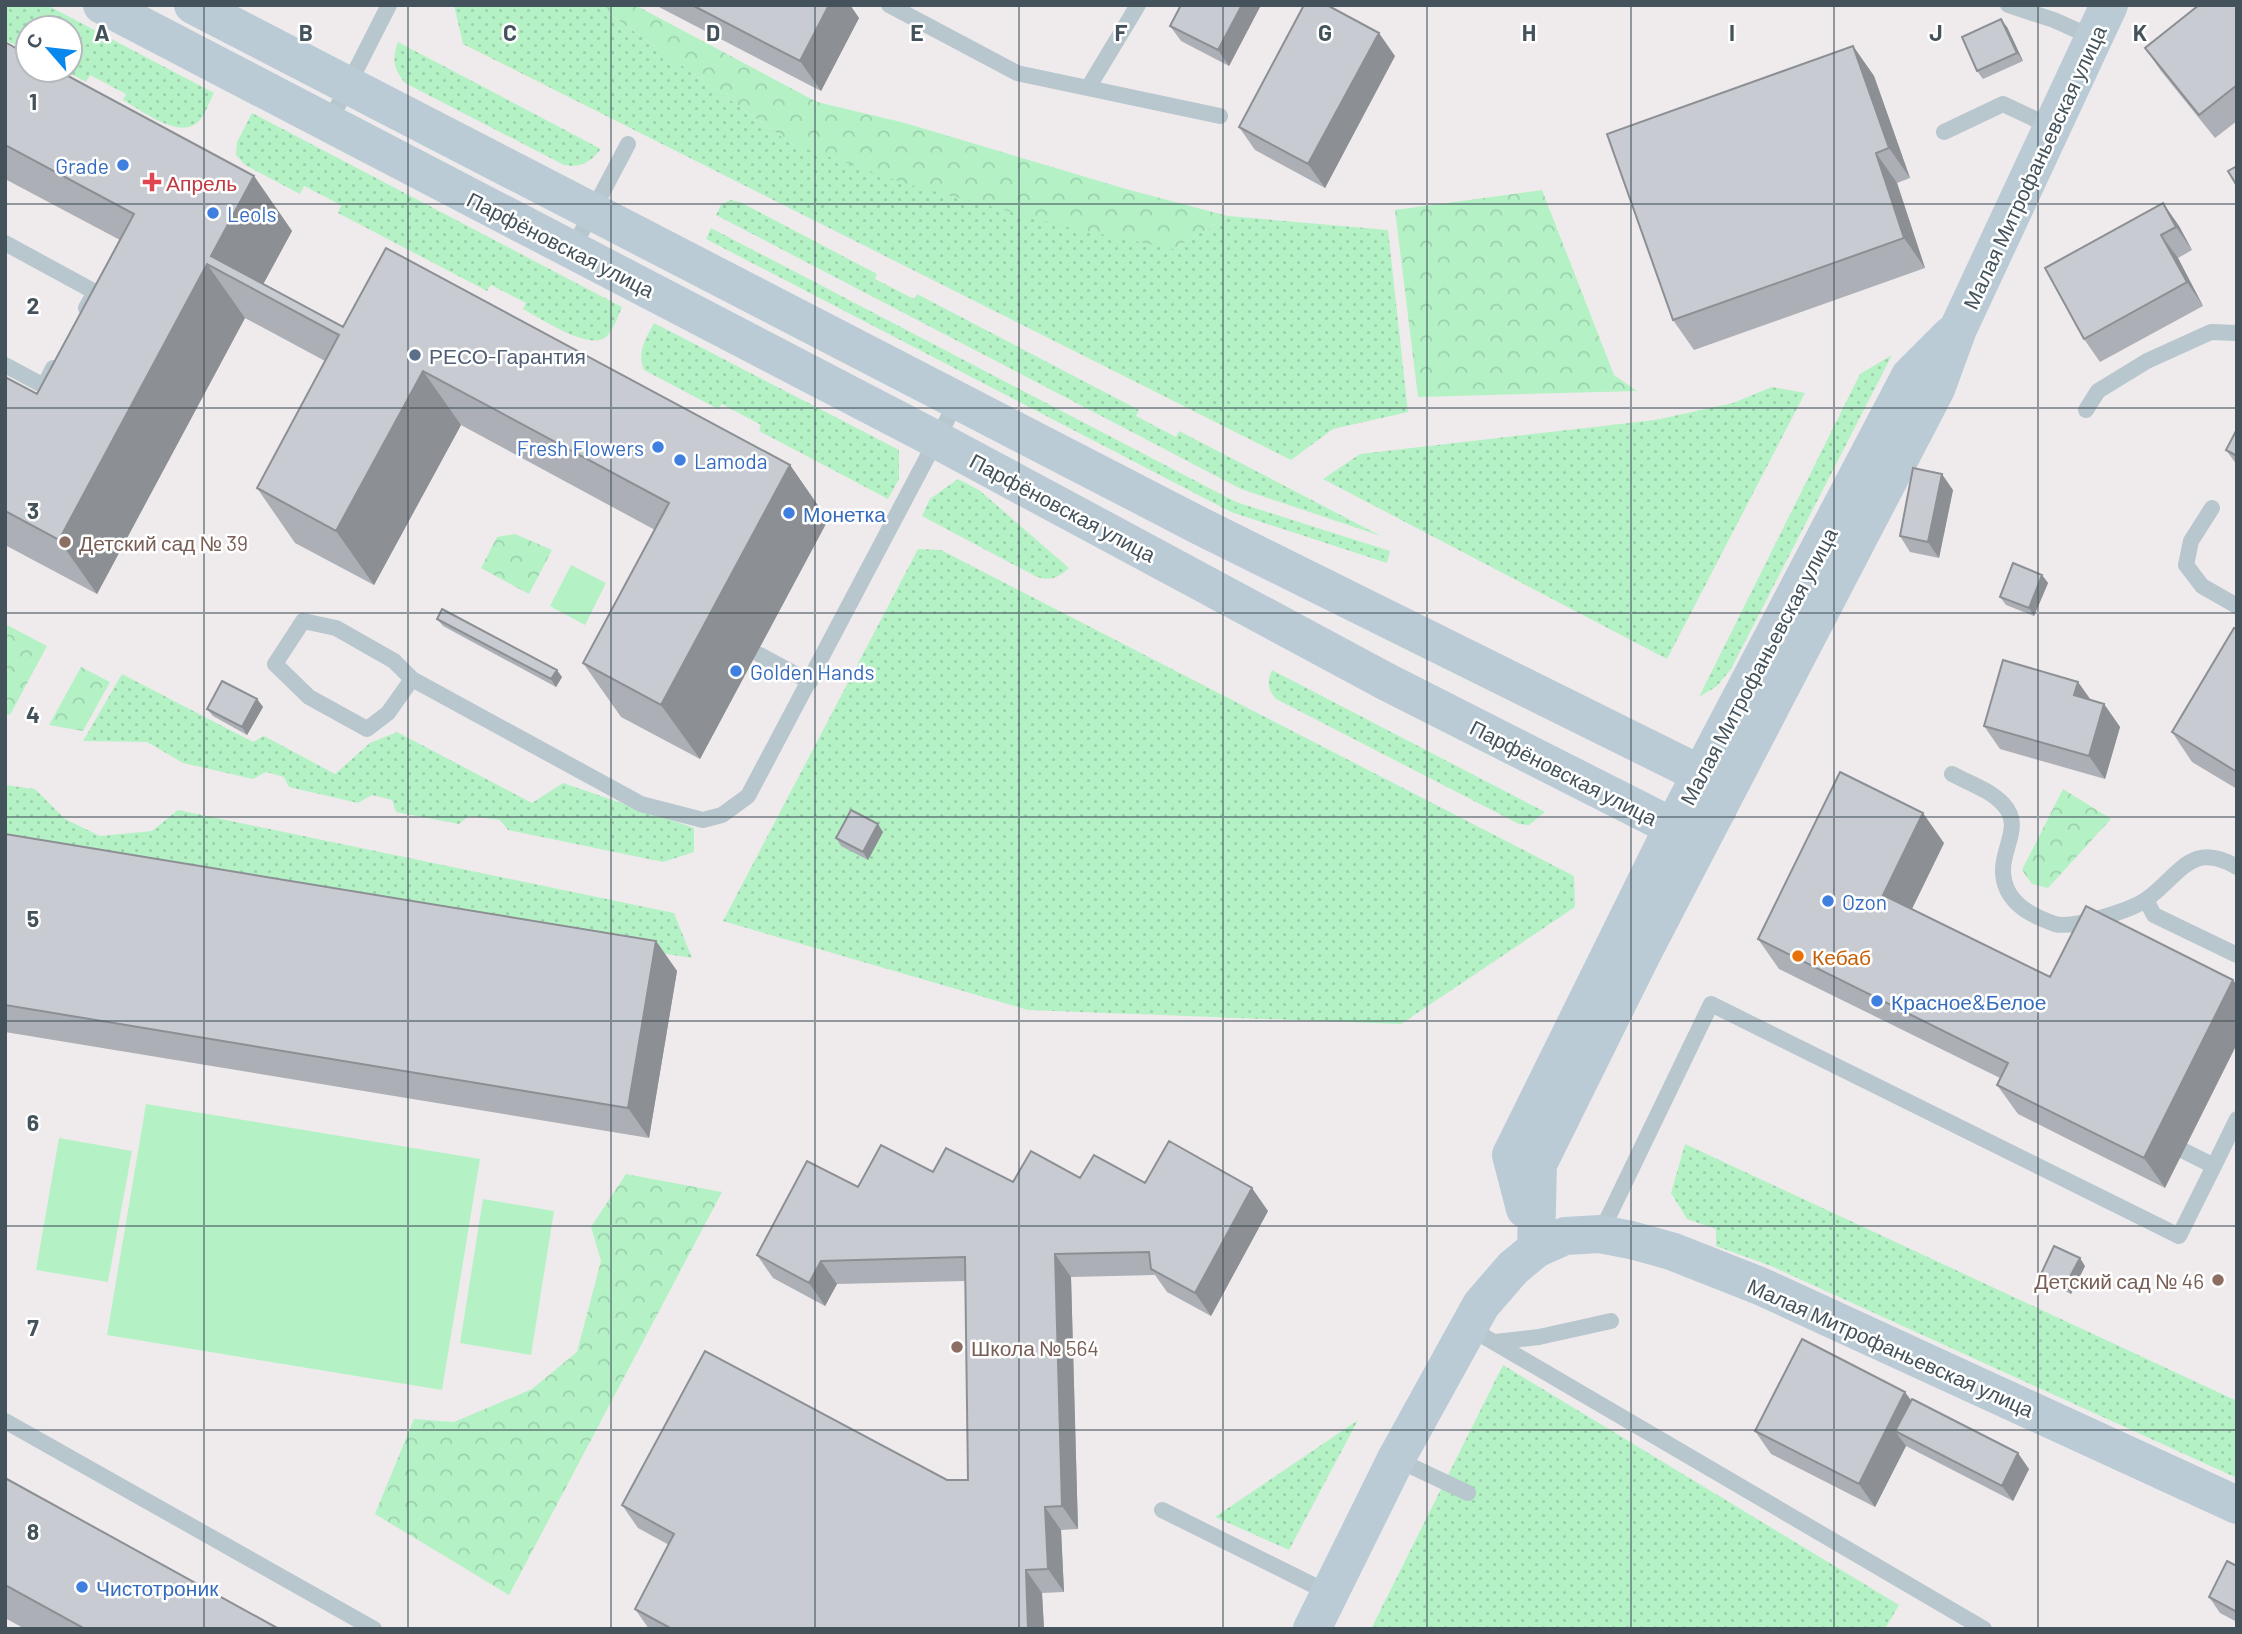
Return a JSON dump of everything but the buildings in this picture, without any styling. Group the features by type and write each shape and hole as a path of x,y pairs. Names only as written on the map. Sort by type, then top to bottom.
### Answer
{"street":[{"name":"Парфёновская улица","path":"103,5 937,439 1385,681 1673,827 1718,809"},
{"name":"Парфёновская улица","path":"193,5 1190,521 1702,775"},
{"name":"Малая Митрофаньевская улица","path":"1536,1249 1538,1164 1642,954 1936,389 1958,329 2102,22"},
{"name":"Малая Митрофаньевская улица","path":"1536,1249 1511,1155 1673,827 1910,376 1958,329"},
{"path":"1702,775 1718,809"},
{"name":"Малая Митрофаньевская улица","path":"1312,1629 1396,1460 1481,1334 1481,1305 1513,1268 1536,1249 1565,1236 1601,1234 1671,1251 1760,1286 2237,1505"}],"lane":[{"path":"329,123 389,5"},
{"path":"889,5 1017,73 1220,116"},
{"path":"1088,88 1138,5"},
{"path":"2008,5 2054,20 2102,22"},
{"path":"1944,132 2003,104 2052,127"},
{"path":"572,250 628,144"},
{"path":"5,243 94,292 75,327"},
{"path":"2086,410 2098,391 2147,361 2211,332 2237,333"},
{"path":"5,365 44,386 63,351"},
{"path":"412,679 388,713 367,729 309,697 275,664 303,621 336,628 394,661 412,679 640,804 703,820 722,815 748,796 957,401"},
{"path":"2212,508 2192,541 2186,565 2202,586 2237,606"},
{"path":"760,655 810,682"},
{"path":"1952,774 2004,805 2014,824 2003,870 2010,895 2025,912 2059,925 2102,916 2146,900 2191,860 2209,856 2225,860 2237,867"},
{"path":"2146,900 2154,915 2237,955"},
{"path":"1601,1234 1711,1004 2179,1236 2237,1119"},
{"path":"2183,1151 2214,1166"},
{"path":"1481,1334 1539,1337 1611,1321"},
{"path":"1481,1334 1984,1629"},
{"path":"5,1421 374,1629"},
{"path":"1396,1460 1468,1493"},
{"path":"1162,1510 1329,1594"}],"green space":[{"path":"5,5 47,5 64,14 14,14 14,44 5,40"},
{"path":"454,5 597,5 792,144 1174,249 1228,216 1388,230 1408,412 1333,429 1291,460 463,44"},
{"path":"597,5 635,5 817,102 905,123 1126,189 1228,216 1174,249 1075,229 907,184 792,144"},
{"path":"84,24 214,93 198,122 181,128 160,122 123,100 126,94 90,75 86,82"},
{"path":"398,42 601,149 585,163 576,166 564,165 405,83 395,64"},
{"path":"252,113 622,307 611,331 598,340 588,340 564,332 523,309 526,303 491,285 487,291 338,213 341,205 304,186 300,194 245,165 236,155 237,142"},
{"path":"1542,190 1614,375 1637,391 1418,397 1395,210"},
{"path":"730,200 740,202 877,274 875,279 914,299 917,294 1139,410 1136,416 1176,437 1179,431 1381,536 1241,489 716,215 721,205"},
{"path":"711,228 1236,502 1390,551 1387,563 1231,512 706,239"},
{"path":"654,323 899,450 899,479 888,499 759,431 761,425 722,404 718,409 644,370 642,351"},
{"path":"1892,355 1731,669 1717,686 1699,697 1860,374"},
{"path":"1772,387 1805,393 1667,659 1323,479 1360,454 1655,420 1733,403"},
{"path":"958,479 979,490 1069,568 1054,578 1037,577 922,516 930,499"},
{"path":"515,534 552,550 529,594 481,568 497,537"},
{"path":"918,549 941,550 1574,876 1575,907 1401,1024 1028,1010 723,921"},
{"path":"571,565 606,583 585,625 550,606"},
{"path":"5,624 47,646 10,715 5,714"},
{"path":"81,667 110,682 83,731 49,725"},
{"path":"1272,670 1545,812 1529,825 1519,824 1276,699 1269,685"},
{"path":"122,674 253,742 264,736 335,774 370,743 397,732 532,803 563,783 694,828 694,852 663,862 508,830 500,820 469,816 459,824 396,812 392,800 372,795 358,803 289,787 284,777 266,772 253,779 183,763 147,742 83,741"},
{"path":"5,785 35,789 65,819 100,836 152,831 178,810 674,913 692,958 5,847"},
{"path":"2063,789 2111,819 2048,888 2032,884 2022,870"},
{"path":"146,1104 480,1159 442,1390 107,1335"},
{"path":"59,1138 132,1151 108,1282 36,1270"},
{"path":"1685,1144 2237,1401 2237,1478 1771,1266 1716,1246 1716,1229 1687,1219 1671,1193"},
{"path":"626,1174 722,1192 509,1595 375,1514 414,1419 454,1422 532,1389 577,1352 601,1261 591,1227"},
{"path":"483,1199 554,1211 531,1355 460,1343"},
{"path":"1503,1365 1899,1605 1885,1629 1371,1629"},
{"path":"1358,1420 1289,1550 1215,1517"}],"place":[{"name":"Grade","path":"123,165"},
{"name":"Апрель","path":"152,182"},
{"name":"Leols","path":"213,213"},
{"name":"РЕСО-Гарантия","path":"415,355"},
{"name":"Fresh Flowers","path":"658,447"},
{"name":"Lamoda","path":"680,460"},
{"name":"Монетка","path":"789,513"},
{"name":"Детский сад № 39","path":"65,542"},
{"name":"Golden Hands","path":"736,671"},
{"name":"Ozon","path":"1828,901"},
{"name":"Кебаб","path":"1798,956"},
{"name":"Красное&Белое","path":"1877,1001"},
{"name":"Детский сад № 46","path":"2218,1280"},
{"name":"Школа № 564","path":"957,1347"},
{"name":"Чистотроник","path":"82,1587"}]}
